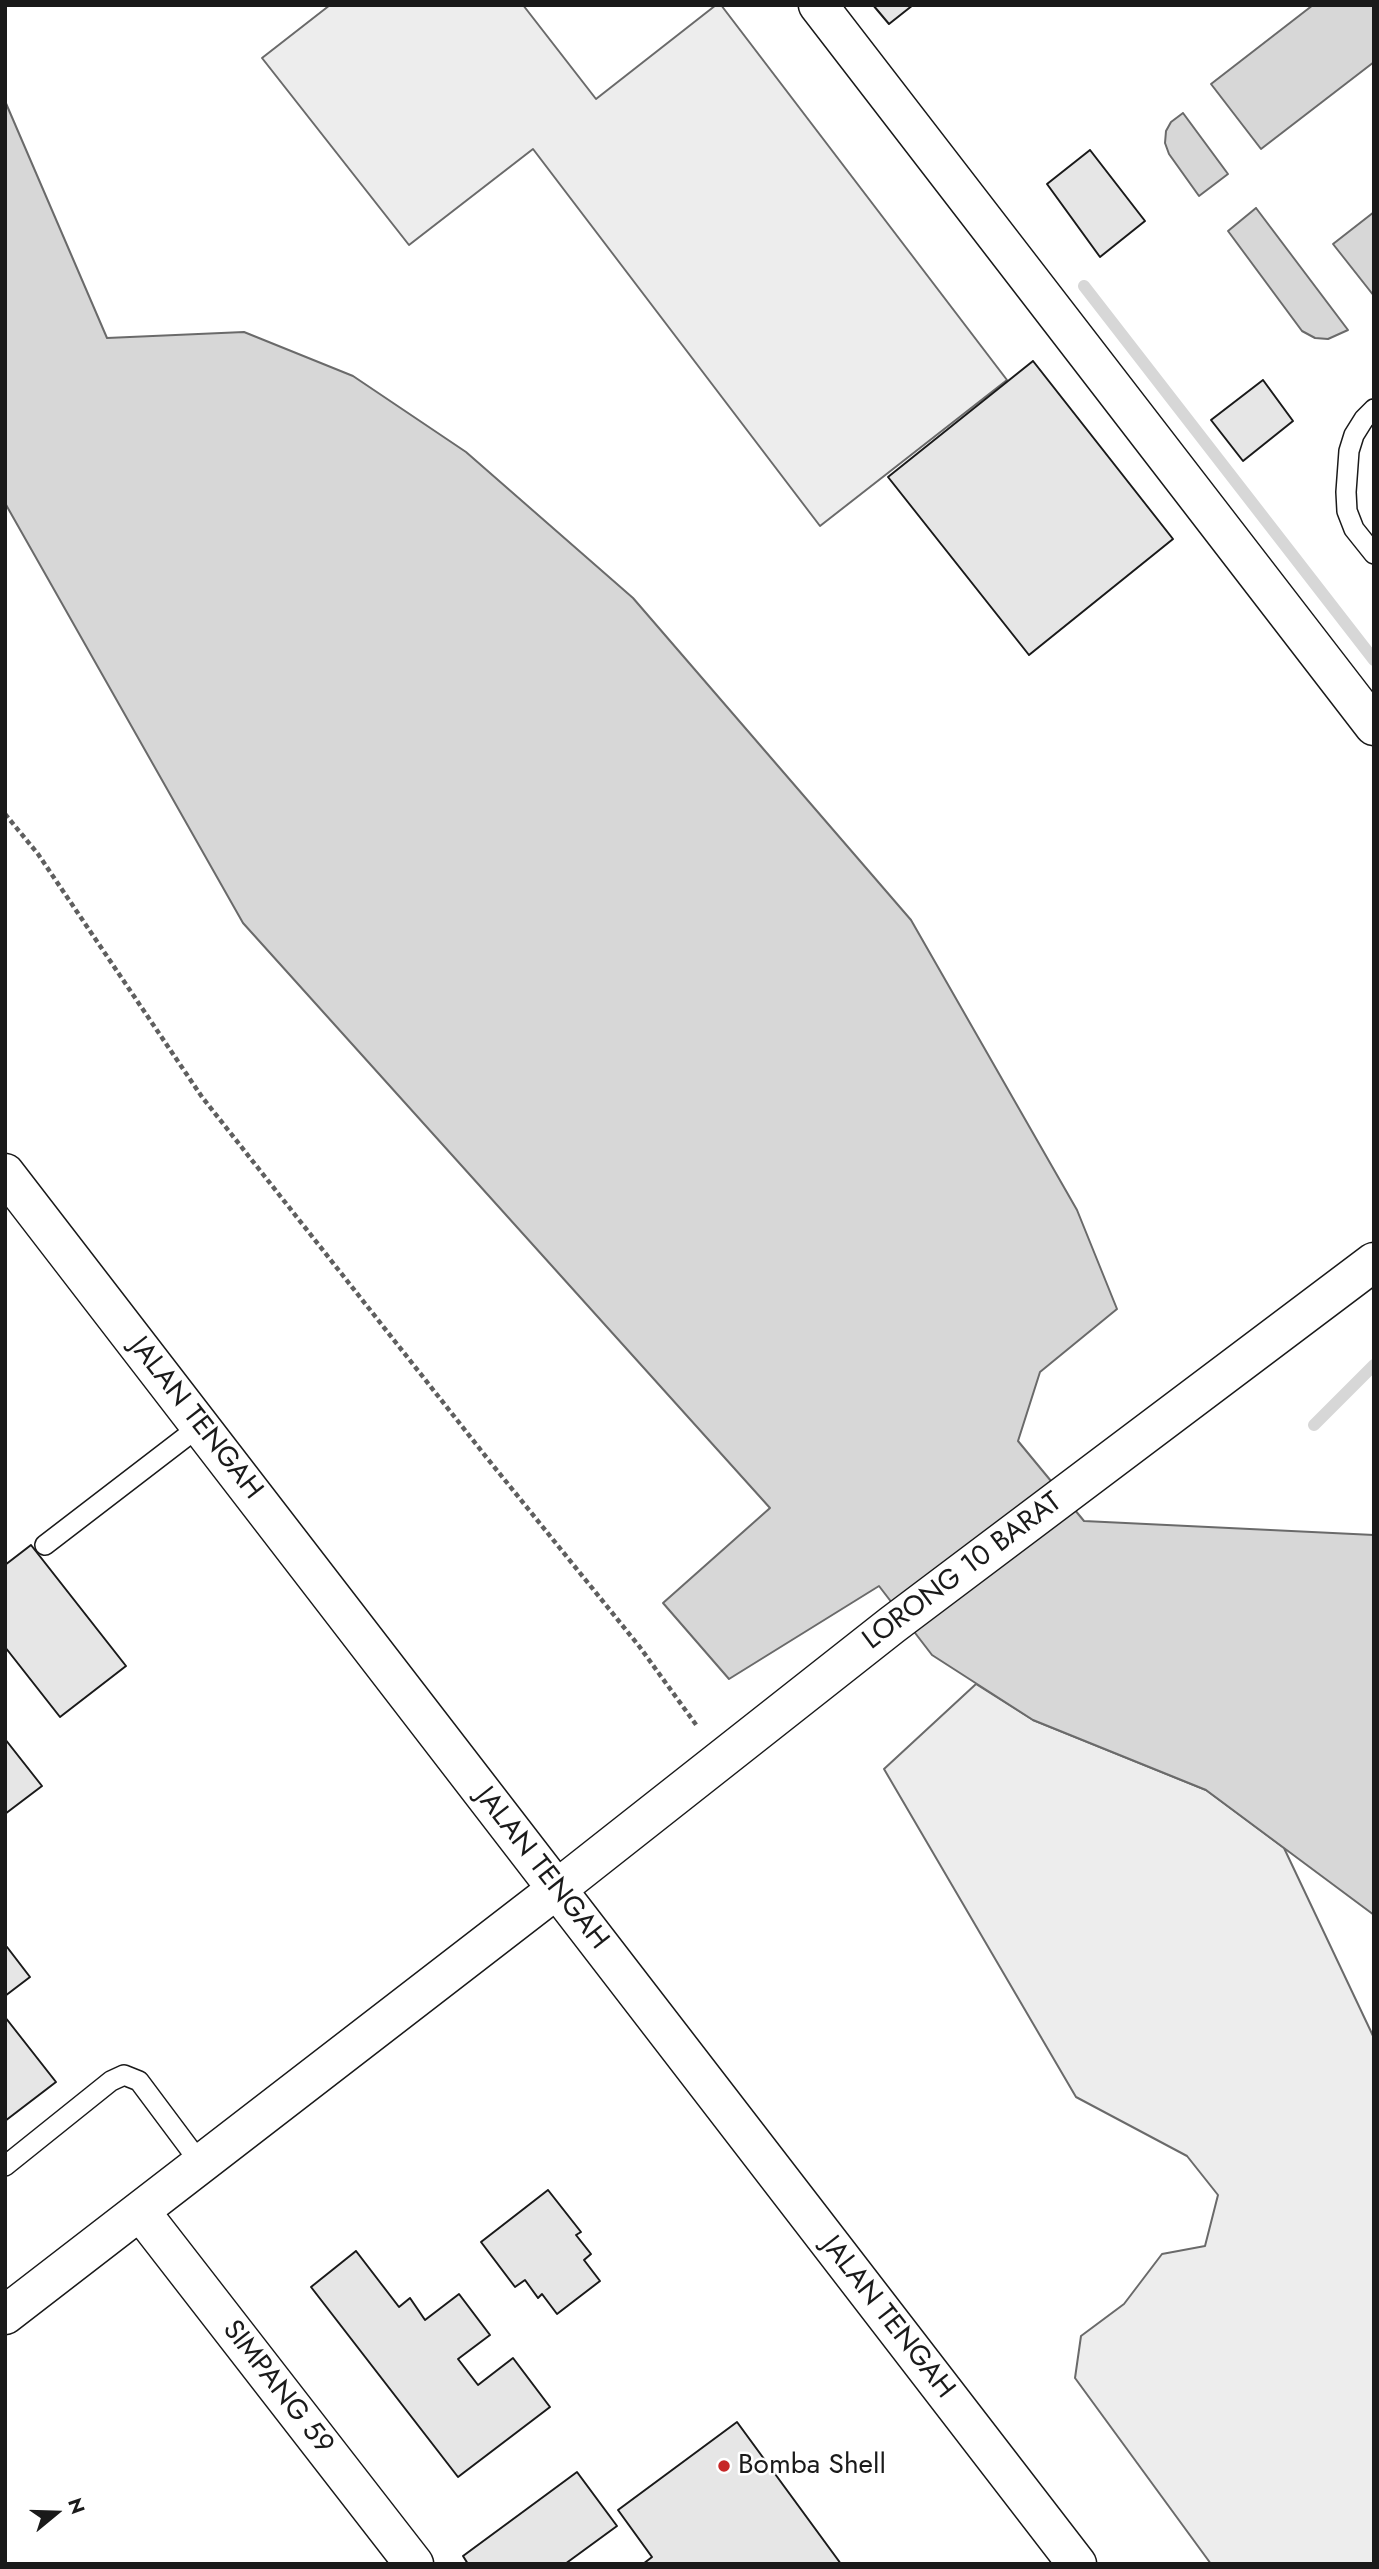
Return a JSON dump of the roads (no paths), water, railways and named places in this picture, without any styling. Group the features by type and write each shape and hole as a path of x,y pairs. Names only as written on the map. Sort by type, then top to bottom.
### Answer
{"street":[{"path":"818,5 1374,726"},
{"name":"JALAN TENGAH","path":"5,1174 1077,2564"},
{"name":"LORONG 10 BARAT","path":"5,2315 557,1889 892,1626 1374,1262"},
{"name":"SIMPANG 59","path":"140,2211 414,2564"}],"lane":[{"path":"1374,409 1354,435 1349,451 1346,492 1347,511 1354,529 1374,554"},
{"path":"46,1545 200,1426"},
{"path":"5,2166 111,2081 124,2075 139,2081 201,2164"}],"waterway":[{"path":"1084,286 1374,660"},
{"path":"1314,1425 1374,1365"}],"place":[{"name":"Bomba Shell","path":"724,2466"}]}
